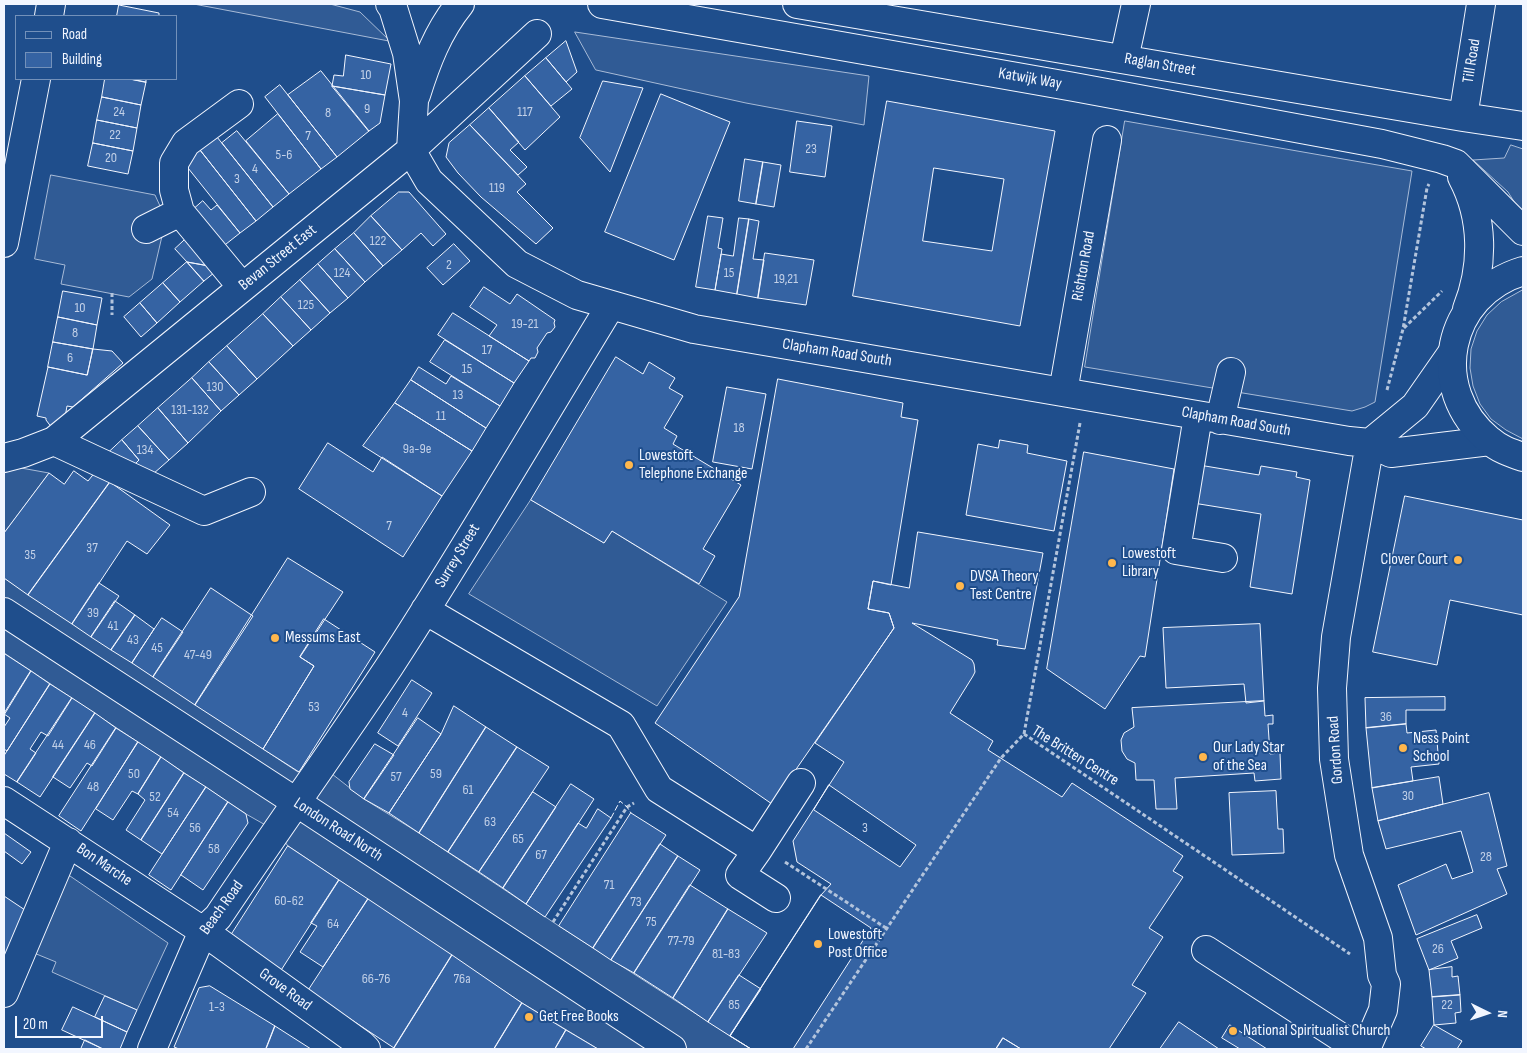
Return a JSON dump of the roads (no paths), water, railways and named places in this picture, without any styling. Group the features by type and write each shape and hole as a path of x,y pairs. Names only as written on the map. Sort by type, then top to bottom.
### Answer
{"main road":[{"path":"390,4 393,8 407,53 414,101 411,150"},
{"path":"414,101 427,61 449,18 460,4"},
{"name":"Katwijk Way","path":"602,4 1074,86 1382,144 1449,162"},
{"name":"Raglan Street","path":"797,4 1523,126"},
{"path":"1124,59 1136,4"},
{"name":"Till Road","path":"1463,117 1482,4"},
{"name":"Bevan Street East","path":"4,458 54,441 411,150 537,34"},
{"path":"4,243 12,154 36,80"},
{"path":"239,104 186,143 174,162 174,190 180,212 242,287"},
{"name":"Rishton Road","path":"1074,394 1107,140"},
{"name":"Clapham Road South","path":"411,150 429,181 517,264 577,295 694,329 1349,442 1370,443 1391,453 1490,442"},
{"path":"1449,162 1523,231"},
{"path":"1449,162 1468,187 1479,236 1479,263 1475,290 1457,333 1452,353 1452,373 1464,411 1476,428 1490,442 1508,452 1523,457"},
{"path":"146,229 180,212"},
{"path":"1465,315 1477,299 1492,285 1510,275 1523,271"},
{"name":"Surrey Street","path":"296,802 322,766 425,610 611,305"},
{"path":"1370,443 1415,406 1452,353"},
{"path":"1223,558 1176,550 1209,418 1231,372"},
{"path":"54,441 204,511 252,492"},
{"name":"Gordon Road","path":"1366,1049 1383,1010 1386,984 1382,975 1378,938 1349,855 1334,759 1332,688 1336,637 1370,443"},
{"path":"425,610 621,725 659,789 758,849"},
{"name":"London Road North","path":"4,612 672,1049"},
{"path":"776,898 740,875 801,783"},
{"name":"Bon Marche","path":"4,801 203,931"},
{"name":"Beach Road","path":"152,1049 203,931 218,917 296,802"},
{"path":"4,993 68,842"},
{"name":"Grove Road","path":"203,931 366,1049"},
{"path":"1206,950 1360,1049"}],"place":[{"name":"Lowestoft Telephone Exchange","path":"629,465"},
{"name":"Clover Court","path":"1458,560"},
{"name":"Lowestoft Library","path":"1112,563"},
{"name":"DVSA Theory Test Centre","path":"960,586"},
{"name":"Messums East","path":"275,638"},
{"name":"Ness Point School","path":"1403,748"},
{"name":"Our Lady Star of the Sea","path":"1203,757"},
{"name":"Lowestoft Post Office","path":"818,944"},
{"name":"Get Free Books","path":"529,1017"},
{"name":"National Spiritualist Church","path":"1233,1031"}]}
